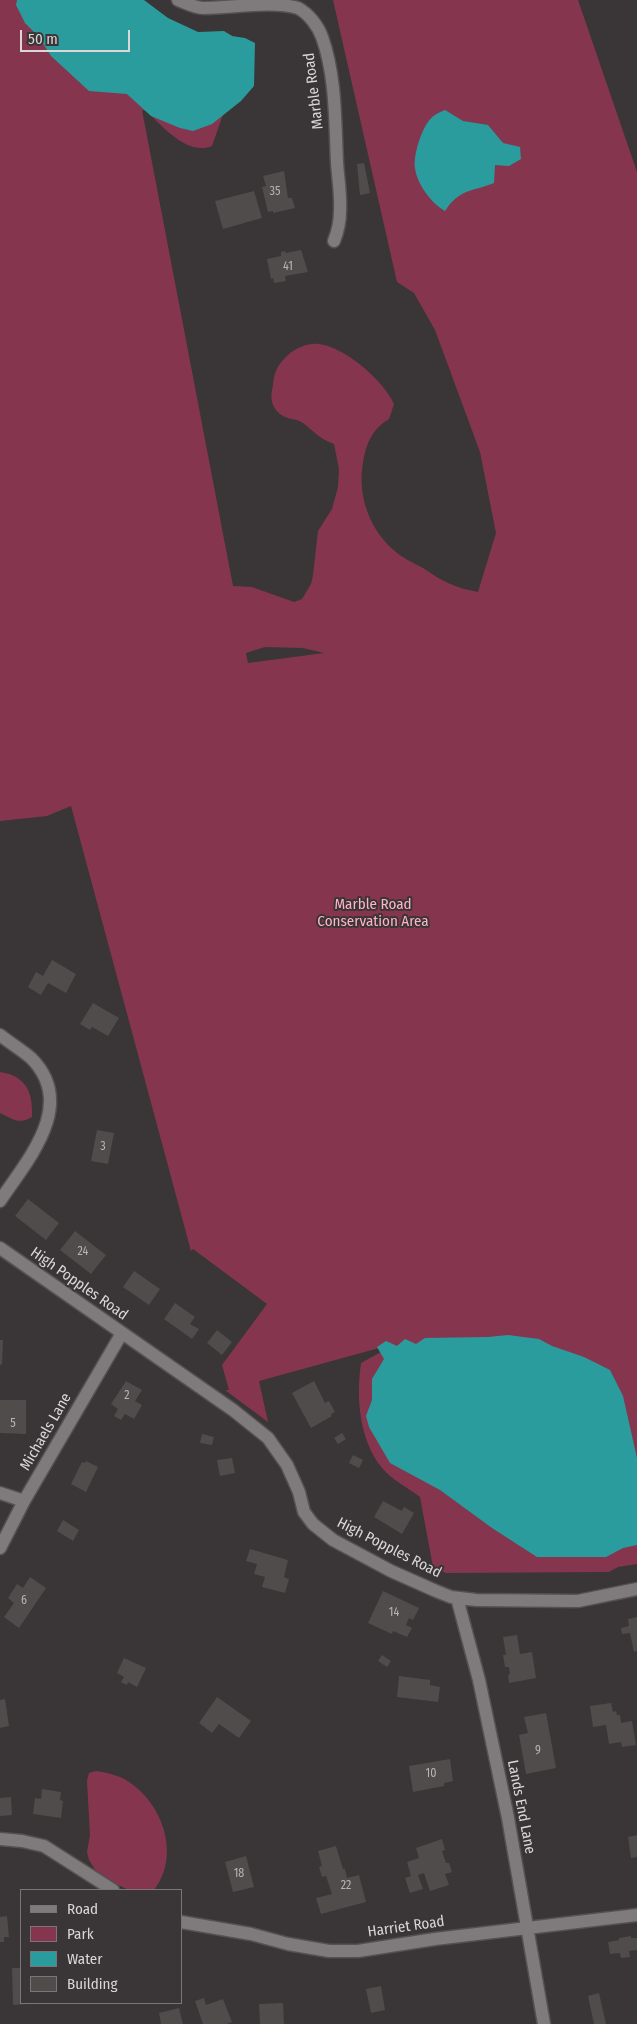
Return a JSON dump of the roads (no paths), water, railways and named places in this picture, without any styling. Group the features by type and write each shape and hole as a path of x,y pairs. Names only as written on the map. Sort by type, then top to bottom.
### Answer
{"street":[{"name":"Marble Road","path":"178,0 202,8 229,3 284,3 298,8 309,16 322,36 330,66 340,209 338,231 334,241"},
{"path":"0,1035 30,1058 39,1068 50,1094 50,1108 48,1122 40,1141 0,1201"},
{"name":"High Popples Road","path":"0,1248 236,1412 268,1438 287,1465 299,1492 304,1512 313,1524 334,1540 391,1571 457,1598 504,1601 578,1601 637,1589"},
{"name":"Michaels Lane","path":"0,1548 24,1501 122,1333"},
{"path":"0,1493 24,1501"},
{"name":"Lands End Lane","path":"457,1598 479,1680 508,1818 544,2024"},
{"path":"0,1839 44,1846 111,1889"},
{"name":"Harriet Road","path":"182,1922 227,1929 288,1944 329,1951 358,1951 637,1915"}],"water":[{"path":"17,0 144,0 168,18 198,32 224,31 232,36 245,38 255,43 254,86 241,101 212,124 193,131 180,128 151,116 127,94 89,91 51,56 39,37 25,23 16,5"},
{"path":"445,110 463,121 488,125 503,143 520,147 521,159 509,166 495,165 494,183 461,194 445,211 435,203 422,187 416,174 415,162 420,139 427,124 435,115"},
{"path":"508,1335 539,1339 552,1346 584,1357 610,1370 623,1396 637,1458 637,1545 623,1548 606,1557 537,1557 492,1528 440,1490 390,1463 369,1427 366,1416 372,1400 372,1379 384,1359 377,1347 386,1341 397,1346 405,1339 416,1344 425,1338"}],"park label":[{"name":"Marble Road Conservation Area","path":"373,914"}]}
